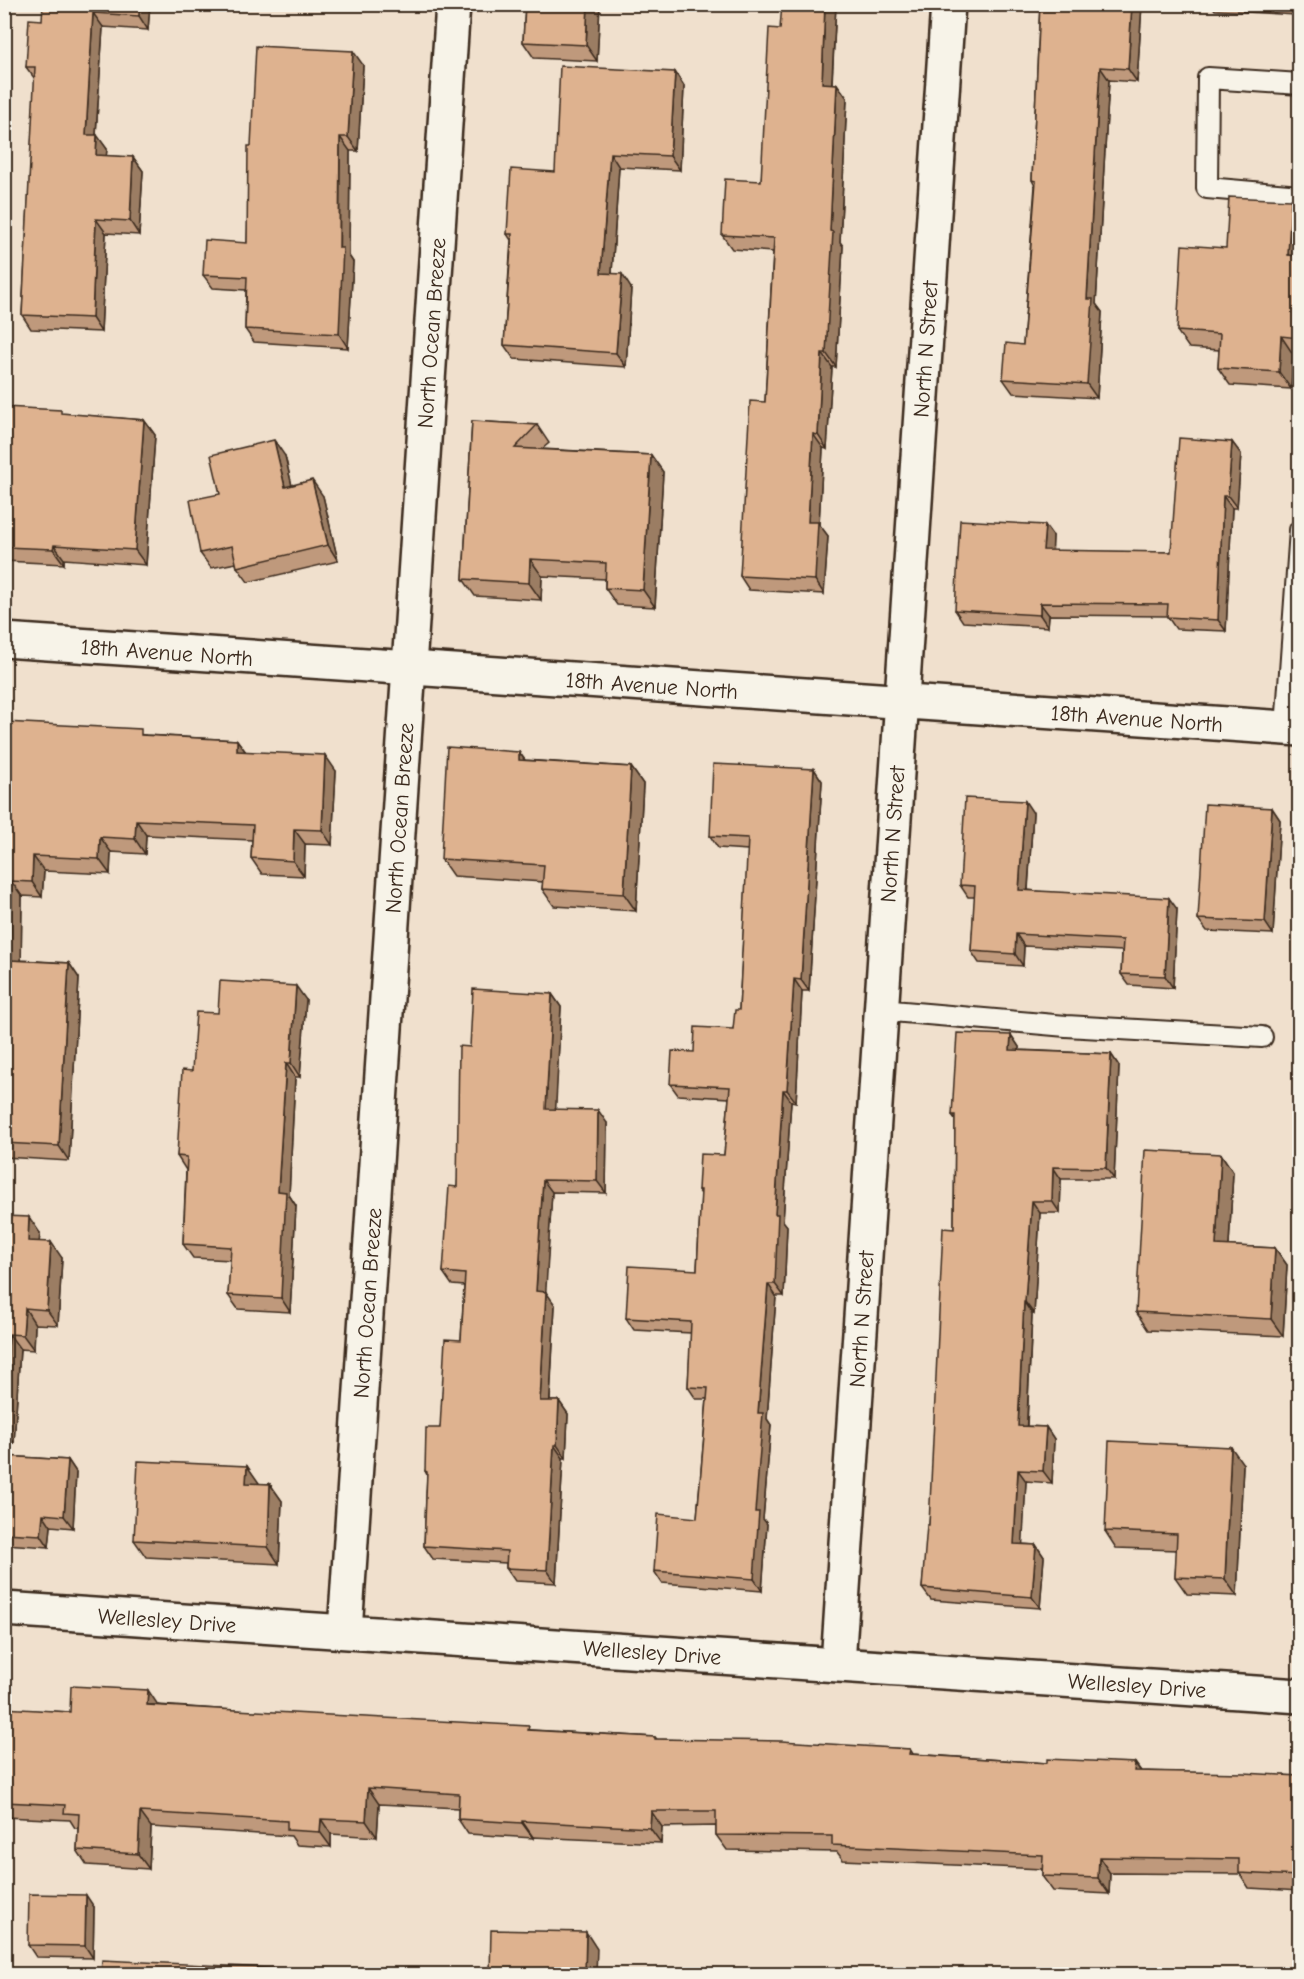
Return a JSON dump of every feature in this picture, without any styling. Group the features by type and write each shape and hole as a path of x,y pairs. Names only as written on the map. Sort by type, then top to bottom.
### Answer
{"street":[{"name":"North Ocean Breeze","path":"345,1631 453,4"},
{"name":"North N Street","path":"838,1664 948,4"},
{"name":"18th Avenue North","path":"4,640 1293,729"},
{"name":"Wellesley Drive","path":"4,1609 1299,1696"}],"lane":[{"path":"1299,84 1209,78 1207,188 1299,196"},
{"path":"1293,729 1299,530"},
{"path":"881,1010 1066,1026 1262,1037"}],"building":[{"path":"43,4 139,4 139,16 93,13 86,135 97,135 96,155 133,157 130,221 96,219 92,318 22,315 35,67 26,67 29,19 42,20"},
{"path":"525,4 588,4 586,45 523,42"},
{"path":"782,4 825,4 822,83 837,84 830,231 833,232 826,353 822,353 818,435 813,434 808,522 818,522 815,580 740,576 750,401 765,402 774,238 722,235 725,179 761,181 769,28 780,29"},
{"path":"1040,4 1132,4 1128,69 1100,67 1087,299 1093,299 1087,384 1003,379 1006,343 1023,345 1036,181 1032,180"},
{"path":"256,46 353,51 348,137 340,137 339,248 343,248 339,334 245,329 247,277 203,275 205,240 247,243 248,146 251,146"},
{"path":"560,66 675,72 670,156 610,153 601,273 622,274 616,353 504,345 512,234 507,234 511,169 555,172"},
{"path":"1229,197 1291,200 1288,255 1299,256 1299,338 1281,336 1279,372 1218,368 1220,334 1177,331 1182,245 1226,248"},
{"path":"4,407 61,410 61,413 144,420 135,550 54,545 53,549 4,547"},
{"path":"472,421 537,425 515,448 651,455 643,590 605,588 606,563 530,559 529,583 463,579"},
{"path":"1179,438 1232,442 1228,496 1223,496 1218,620 1167,617 1168,604 1040,603 1040,615 955,610 960,520 1045,525 1043,550 1171,552"},
{"path":"274,440 285,487 312,480 328,545 237,567 232,546 200,553 190,500 220,494 211,455"},
{"path":"4,722 141,729 141,735 237,740 237,751 325,755 322,830 294,829 293,861 251,858 253,825 136,820 135,839 100,837 99,859 33,856 32,882 11,881 10,960 69,963 59,1146 4,1143"},
{"path":"447,747 519,752 519,760 631,767 624,894 542,889 544,865 441,859"},
{"path":"713,764 814,769 801,980 794,979 787,1090 783,1090 775,1214 778,1214 775,1284 768,1284 758,1413 763,1413 755,1512 759,1512 754,1579 654,1571 658,1514 697,1518 708,1388 688,1387 691,1322 626,1318 629,1266 697,1270 701,1190 698,1190 700,1154 724,1155 730,1087 670,1084 672,1051 694,1052 695,1027 733,1029 735,1010 739,1010 748,838 710,836"},
{"path":"965,798 1025,801 1019,890 1169,898 1165,976 1121,974 1123,940 1016,934 1015,954 971,951 975,886 960,885"},
{"path":"1205,804 1272,808 1265,922 1198,919"},
{"path":"220,981 296,986 291,1063 286,1063 278,1191 286,1192 281,1298 228,1295 231,1247 183,1244 187,1157 177,1156 182,1070 192,1071 196,1012 218,1013"},
{"path":"473,989 552,994 546,1109 598,1110 597,1181 543,1180 536,1291 546,1292 540,1401 559,1401 557,1445 554,1445 547,1570 506,1568 507,1551 424,1546 426,1428 440,1428 445,1339 461,1340 465,1274 443,1272 449,1186 457,1187 459,1046 470,1047"},
{"path":"957,1033 1011,1035 1010,1050 1111,1054 1106,1168 1053,1167 1052,1201 1032,1201 1018,1426 1046,1427 1043,1471 1018,1470 1014,1544 1036,1545 1032,1597 922,1588 927,1525 929,1525 943,1228 954,1229 955,1115 952,1115"},
{"path":"1145,1150 1221,1154 1216,1245 1275,1248 1271,1319 1136,1312"},
{"path":"4,1216 29,1217 28,1241 51,1242 47,1310 25,1308 23,1335 9,1334 4,1413"},
{"path":"1109,1441 1231,1447 1225,1579 1175,1577 1177,1534 1105,1531"},
{"path":"4,1456 68,1460 64,1516 43,1514 41,1535 4,1533"},
{"path":"138,1461 247,1466 246,1483 270,1484 268,1547 134,1540"},
{"path":"71,1686 148,1690 147,1705 529,1726 528,1730 655,1737 655,1739 781,1741 910,1749 909,1754 1047,1763 1047,1759 1135,1763 1134,1771 1299,1776 1299,1876 1239,1873 1239,1859 1099,1857 1098,1878 1042,1876 1043,1855 832,1845 832,1836 716,1835 716,1811 651,1811 650,1828 458,1819 459,1794 368,1788 366,1821 321,1819 320,1832 287,1830 287,1821 140,1812 138,1854 77,1850 79,1814 64,1813 65,1805 4,1802 4,1708 70,1712"},
{"path":"29,1894 86,1895 85,1946 28,1945"},
{"path":"491,1930 586,1932 585,1974 490,1974"},
{"path":"102,1960 308,1970 307,1974 101,1974"}]}
